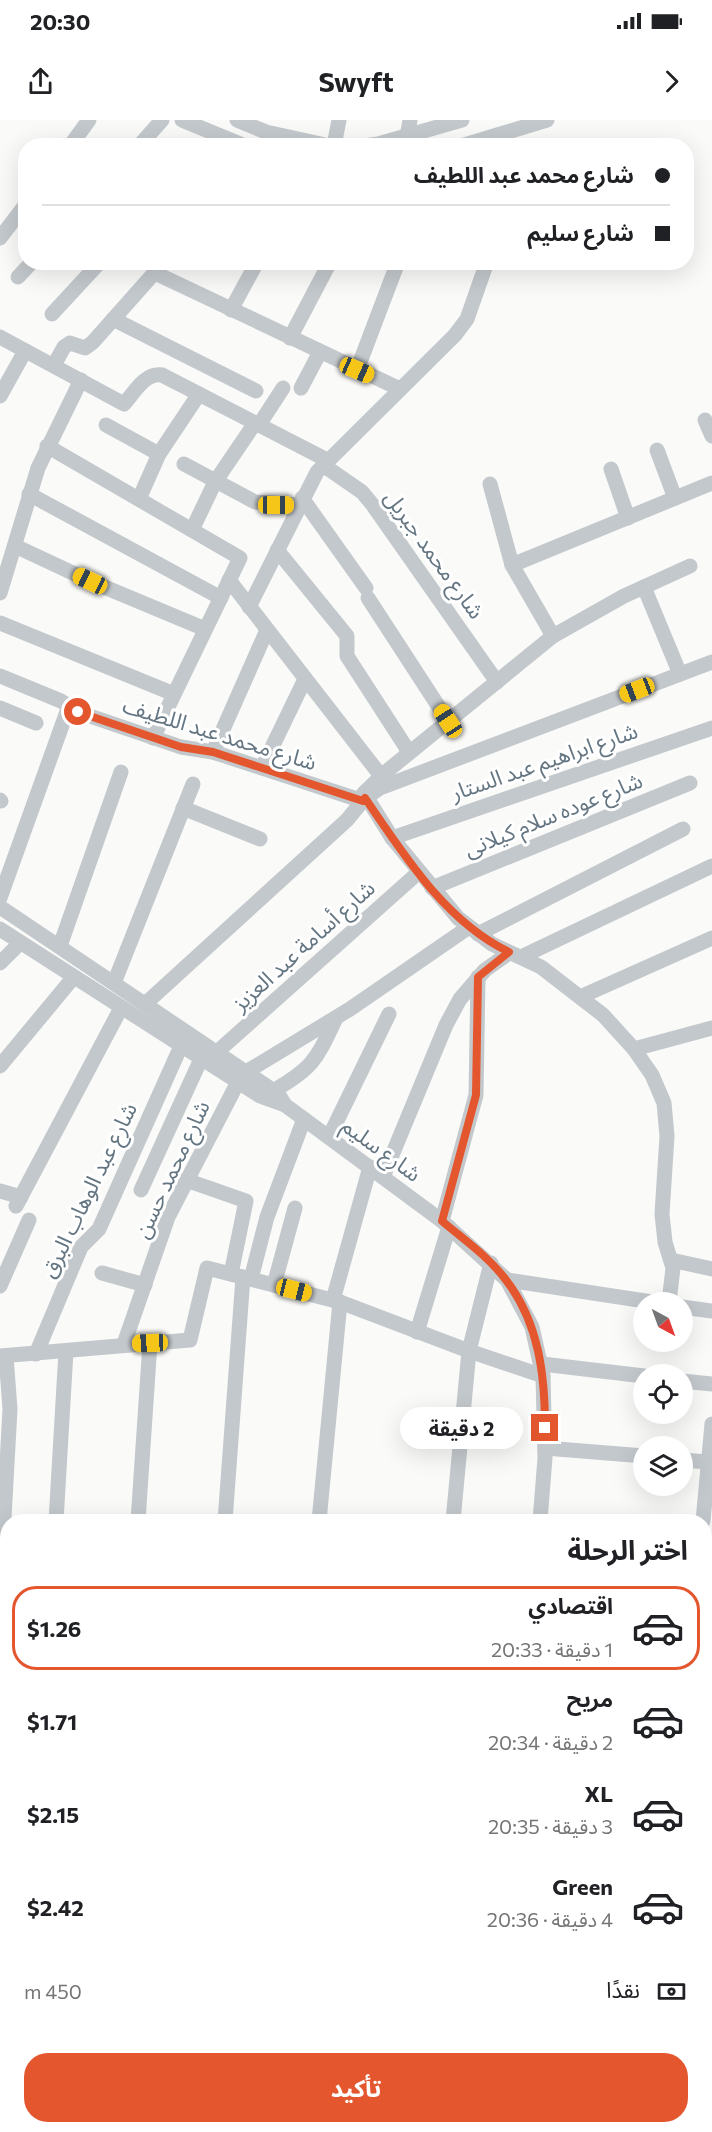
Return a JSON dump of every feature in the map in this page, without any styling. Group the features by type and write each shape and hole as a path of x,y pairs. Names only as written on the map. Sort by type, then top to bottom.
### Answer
{"street":[{"path":"76,138 89,120"},
{"path":"146,138 162,120"},
{"path":"182,120 211,138"},
{"path":"237,120 268,126 305,138"},
{"path":"336,138 339,120"},
{"path":"407,137 410,120"},
{"path":"402,138 462,120"},
{"path":"504,138 547,120"},
{"path":"0,238 18,214"},
{"path":"18,277 25,270"},
{"path":"52,314 93,270"},
{"path":"54,365 64,346 70,343 85,348 158,270"},
{"path":"163,270 231,310 400,389"},
{"path":"231,310 253,270"},
{"path":"290,338 326,270"},
{"path":"357,370 395,270"},
{"path":"249,607 300,502 325,462 456,335 467,319 484,270"},
{"path":"113,319 256,391"},
{"path":"0,337 81,380 47,446 29,494 0,593"},
{"path":"0,396 25,351"},
{"path":"301,388 320,352"},
{"name":"شارع محمد جبريل","path":"81,380 124,404 148,377 162,375 325,462 362,492 372,504 497,682"},
{"path":"192,530 215,482 283,388"},
{"path":"138,499 159,454 199,394"},
{"path":"705,420 712,436"},
{"path":"106,425 159,454"},
{"path":"47,446 240,558 153,738"},
{"path":"657,450 675,498"},
{"path":"184,464 255,502 300,502"},
{"path":"611,469 627,518"},
{"path":"512,565 712,483"},
{"path":"490,484 512,565 553,636"},
{"path":"29,494 220,598"},
{"path":"300,502 367,593 448,721"},
{"path":"15,546 90,581 205,629"},
{"path":"277,550 347,636 347,657 409,752"},
{"path":"364,799 368,787 553,636 644,587 690,566"},
{"path":"229,580 381,776"},
{"path":"644,587 680,674"},
{"path":"0,623 174,694"},
{"path":"213,752 267,630"},
{"path":"145,1004 347,820 364,799 380,788 712,662"},
{"name":"شارع محمد عبد اللطيف","path":"0,676 78,712 153,738 181,747 213,752 364,799"},
{"path":"262,768 305,678"},
{"path":"0,898 69,706"},
{"path":"0,708 36,723"},
{"name":"شارع ابراهيم عبد الستار","path":"392,837 712,728"},
{"path":"60,946 121,772"},
{"name":"شارع عوده سلام كيلانى","path":"432,888 690,783"},
{"path":"114,983 193,784"},
{"path":"364,799 432,888 473,930 515,955 541,967 603,1015 634,1049 652,1075 664,1103 667,1136 662,1231 671,1260 669,1292"},
{"path":"183,808 260,839"},
{"path":"242,1077 473,930 683,829"},
{"path":"383,1177 446,1025 459,999 478,977 515,955 712,866"},
{"name":"شارع أسامة عبد العزيز","path":"216,1052 419,872"},
{"name":"شارع سليم","path":"0,907 216,1052 272,1102 285,1105"},
{"name":"شارع سليم","path":"0,929 201,1059 273,1090 285,1105 445,1224 491,1263 507,1280 532,1328 543,1370 545,1448 540,1514"},
{"path":"580,997 712,938"},
{"path":"0,963 20,943"},
{"path":"417,1332 476,1095 478,977"},
{"path":"0,1066 73,978"},
{"path":"0,1191 19,1202 121,1008"},
{"path":"329,1137 389,1014"},
{"path":"273,1090 306,1071 313,1064 337,1017"},
{"path":"634,1049 712,1028"},
{"name":"شارع عبد الوهاب البرق","path":"36,1354 81,1247 99,1229 181,1046"},
{"path":"141,1190 201,1059"},
{"name":"شارع محمد حسن","path":"124,1344 168,1217 242,1077"},
{"path":"242,1277 304,1119"},
{"path":"321,1514 337,1301 370,1167"},
{"path":"186,1180 246,1201 225,1514"},
{"path":"274,1285 295,1208"},
{"path":"0,1286 29,1220"},
{"path":"671,1260 712,1269"},
{"path":"454,1514 469,1352 491,1263"},
{"path":"4,1514 10,1409 3,1356 190,1340 207,1268 337,1301 469,1352 543,1370 633,1375"},
{"path":"102,1273 144,1285"},
{"path":"507,1280 633,1299"},
{"path":"693,1308 712,1311"},
{"path":"138,1514 150,1343"},
{"path":"56,1514 66,1351"},
{"path":"693,1381 712,1384"},
{"path":"703,1514 712,1424"},
{"path":"545,1448 633,1455"},
{"path":"693,1461 708,1462"}],"route":[{"path":"78,712 181,747 213,752 363,801 365,798 419,872 458,918 492,944 509,952 478,977 479,1028 476,1095 442,1221 491,1263 507,1280 522,1306 532,1328 542,1364 545,1428"}]}
